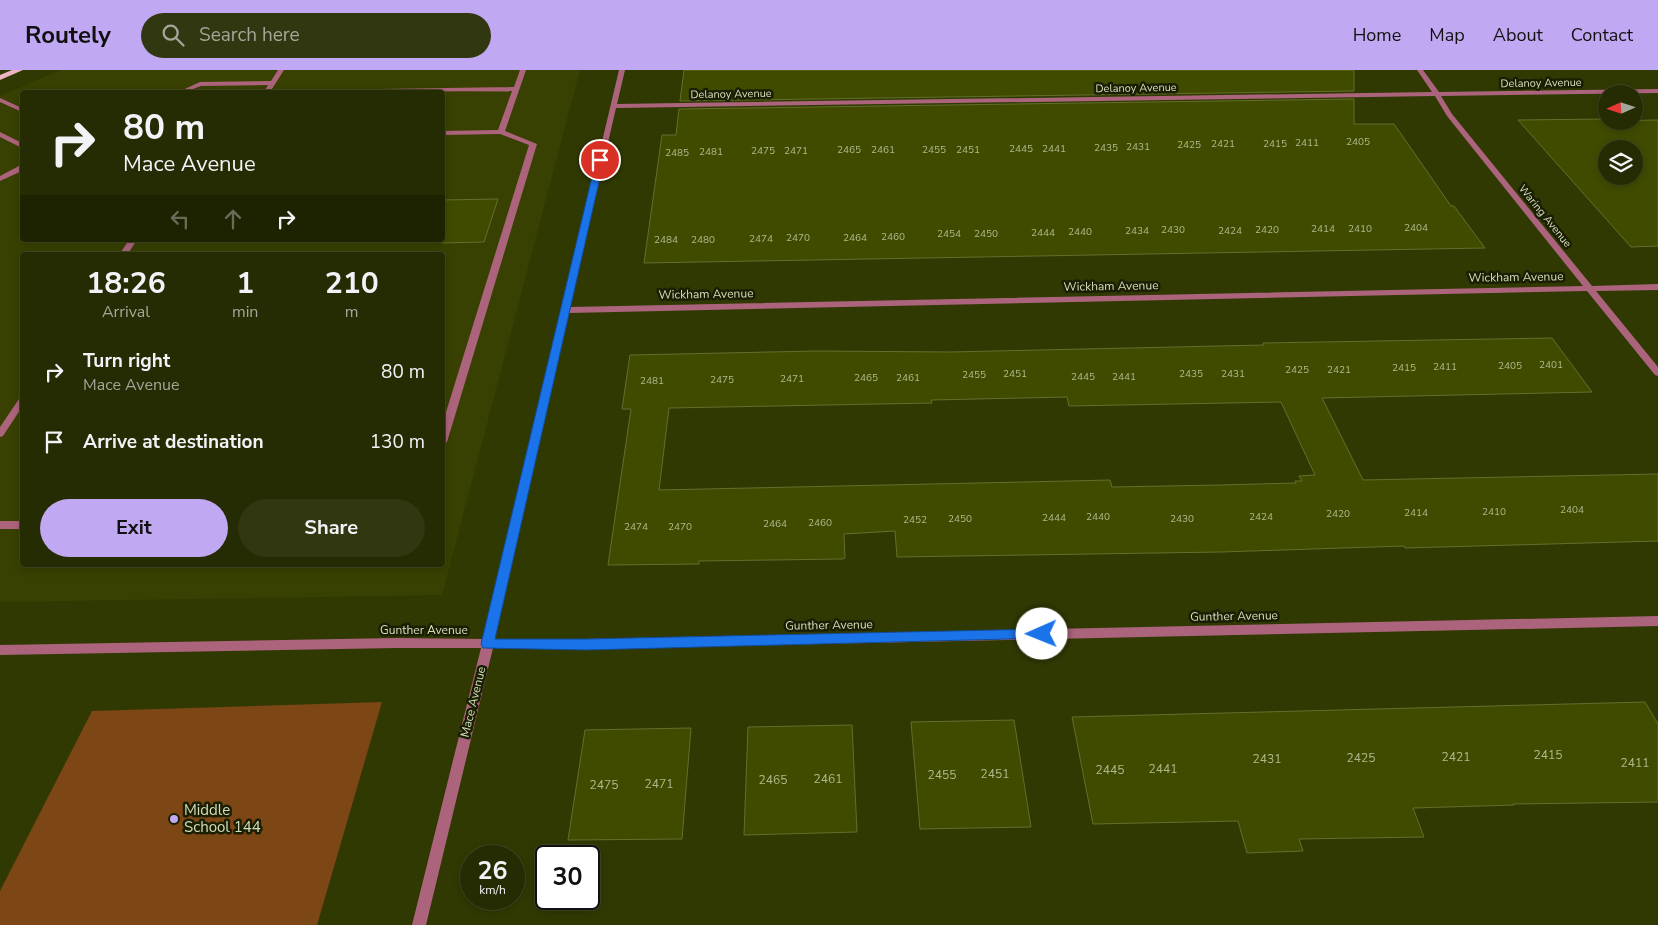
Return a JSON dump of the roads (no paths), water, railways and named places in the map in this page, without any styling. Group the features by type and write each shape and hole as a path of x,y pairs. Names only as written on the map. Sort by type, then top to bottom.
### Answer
{"main road":[{"path":"0,78 19,70"}],"street":[{"path":"269,90 281,70"},
{"path":"502,132 523,70"},
{"name":"Mace Avenue","path":"419,925 501,591 622,70"},
{"name":"Waring Avenue","path":"1420,70 1437,94 1448,115 1658,373"},
{"path":"186,90 200,84 273,83"},
{"path":"417,90 516,88"},
{"name":"Delanoy Avenue","path":"614,106 1658,91"},
{"path":"0,100 20,109"},
{"path":"445,133 502,132 533,144 445,432"},
{"path":"0,134 20,145"},
{"path":"0,179 20,169"},
{"name":"Wickham Avenue","path":"565,310 1658,287"},
{"path":"0,434 20,404"},
{"path":"0,525 20,525"},
{"name":"Gunther Avenue","path":"0,650 396,643 586,644 1658,621"}],"place":[{"name":"Middle School 144","path":"174,819"}]}
